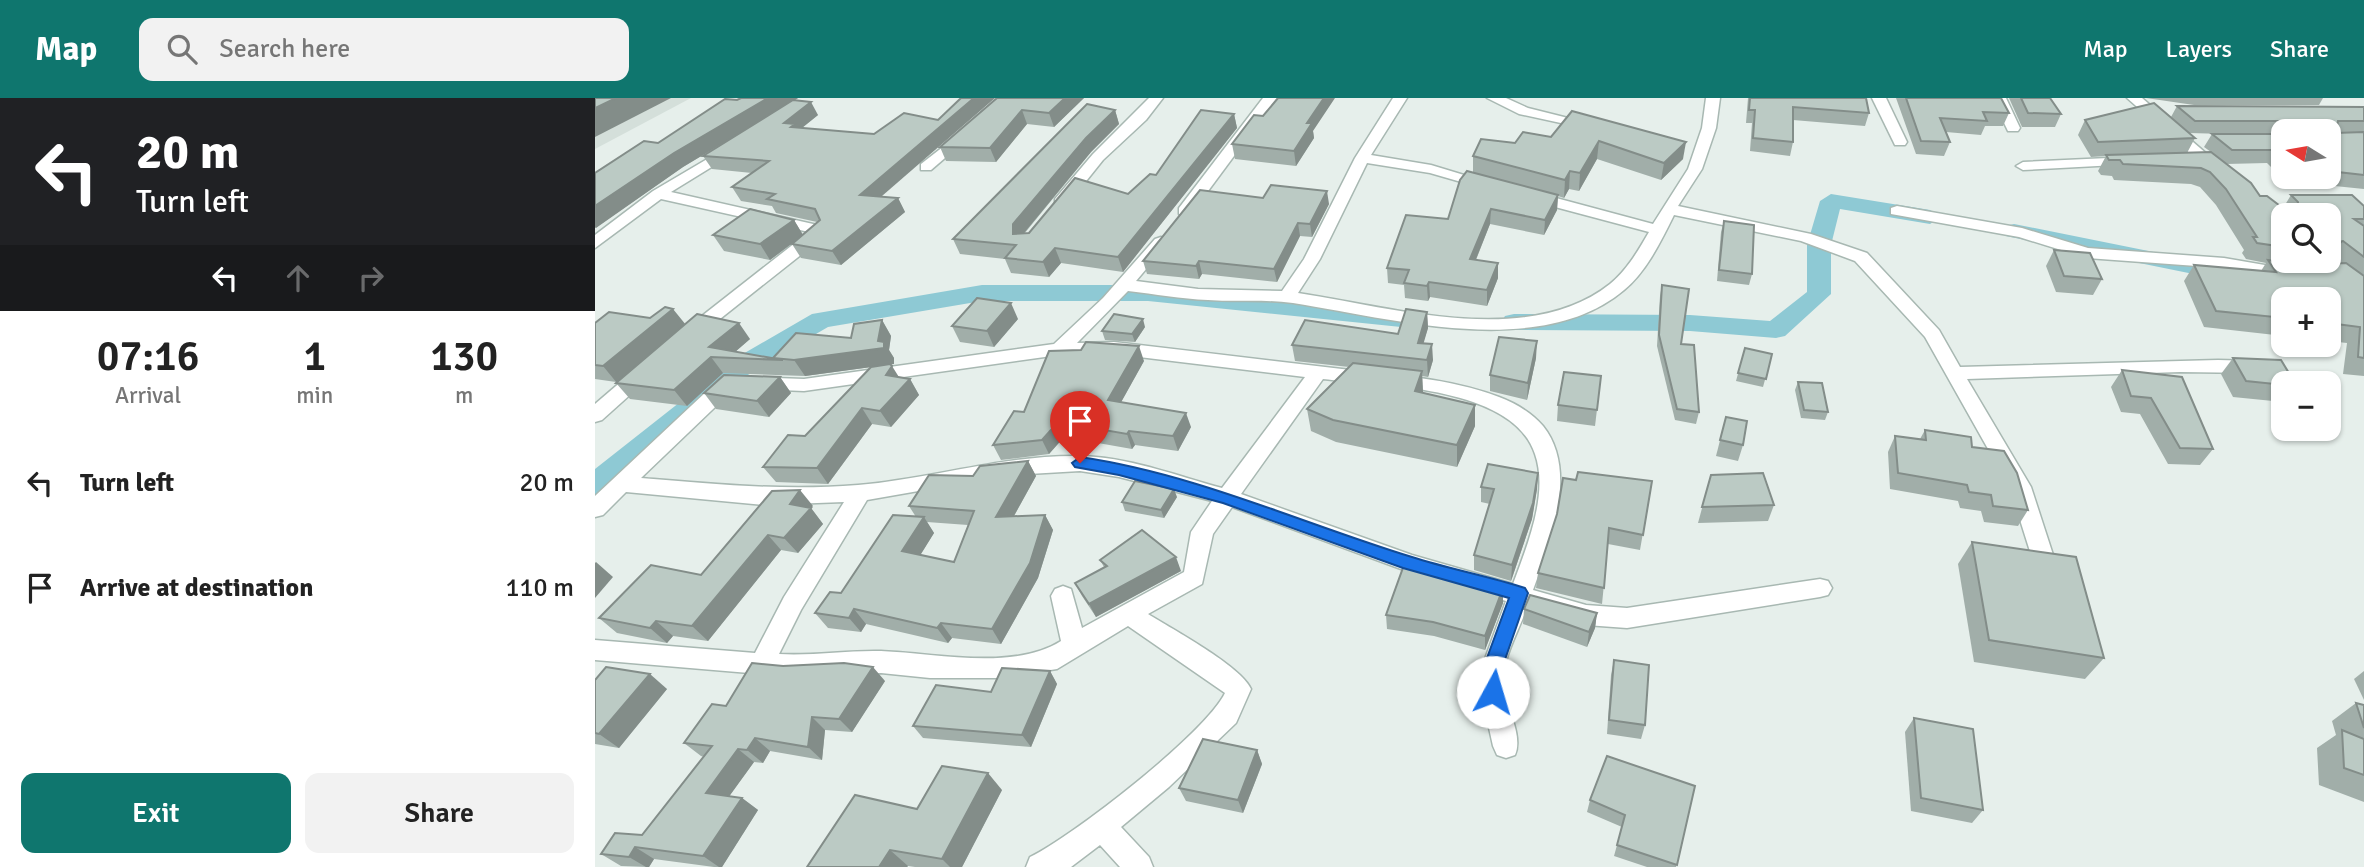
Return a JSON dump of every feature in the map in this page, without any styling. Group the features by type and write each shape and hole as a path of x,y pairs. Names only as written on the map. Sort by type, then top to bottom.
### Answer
{"street":[{"path":"1050,215 1098,157 1141,117 1156,98"},
{"path":"1059,349 1155,251 1270,98"},
{"path":"1287,297 1311,259 1362,158 1400,98"},
{"path":"1494,98 1524,111 1611,131"},
{"path":"1124,285 1206,295 1287,297 1411,320 1519,326 1574,308 1611,292 1634,269 1695,169 1693,155 1709,128 1713,98"},
{"path":"1879,98 1900,142"},
{"path":"1999,98 2013,128"},
{"path":"2134,98 2225,177"},
{"path":"2149,112 2177,112"},
{"path":"926,167 977,124"},
{"path":"595,243 657,194 747,139"},
{"path":"2181,140 2207,140"},
{"path":"1362,158 1431,169 1658,230"},
{"path":"2023,166 2147,160"},
{"path":"2182,160 2206,160"},
{"path":"657,194 816,229 818,235 674,347"},
{"path":"1669,209 1805,237 1861,257 1933,334 2020,487 2045,564"},
{"path":"1897,211 2022,233 2087,253 2271,266"},
{"path":"2340,273 2364,294"},
{"path":"595,509 730,381 804,385 1059,349 1114,348 1432,386 1475,396 1514,412 1536,432 1549,462 1550,491 1537,547 1490,677 1506,746"},
{"path":"595,415 654,364"},
{"path":"1954,373 2024,374 2184,364 2272,368"},
{"path":"595,650 797,666 881,662 930,667 999,667 1048,662 1193,577 1202,532 1317,374"},
{"path":"623,484 764,497 860,493 997,469 1080,463 1119,469 1226,497 1409,564 1519,593 1586,615 1627,618 1819,588"},
{"path":"762,664 792,604 860,493"},
{"path":"1063,596 1074,645"},
{"path":"1040,867 1065,855 1160,778 1227,715 1239,689 1198,658 1128,614"},
{"path":"1101,826 1139,867"}],"shaded area":[{"path":"595,98 691,98 595,149"}],"building":[{"path":"595,98 616,98 595,108"},
{"path":"768,98 674,153 595,206 595,173 644,141 658,143 725,99"},
{"path":"961,98 974,98 860,195 898,198 832,251 792,244 820,220 815,209 767,199 775,194 732,187 769,161 703,156 793,100 811,102 784,123 795,124 791,127 874,134 904,113 938,120"},
{"path":"997,98 1065,98 1049,113 1022,110 990,148 940,147"},
{"path":"1278,98 1324,98 1307,123 1312,123 1294,151 1232,144 1254,115 1263,116"},
{"path":"1750,98 1866,98 1869,113 1793,107 1793,142 1753,138 1755,110 1749,110"},
{"path":"1906,98 2001,98 2009,113 1983,112 1987,121 1940,118 1950,142 1921,141"},
{"path":"2021,98 2050,98 2061,114 2028,113"},
{"path":"2154,103 2195,138 2098,142 2085,120"},
{"path":"1087,104 1115,110 1086,138 1013,224 1013,234 1029,233 1075,178 1128,194 1150,174 1156,175 1201,110 1234,114 1118,257 1055,248 1043,262 1005,258 1016,245 953,239"},
{"path":"2177,106 2364,107 2364,121 2195,121"},
{"path":"1572,111 1686,142 1664,163 1599,141 1580,173 1570,171 1565,180 1473,156 1481,139 1515,143 1523,132 1551,137"},
{"path":"2364,132 2364,175 2341,172 2341,133"},
{"path":"2212,134 2271,134 2271,150 2232,150"},
{"path":"2211,152 2251,183 2260,196 2267,196 2276,203 2271,203 2271,245 2257,243 2253,237 2257,237 2226,189 2210,172 2201,168 2123,164 2120,160 2109,160 2106,155"},
{"path":"1467,171 1558,195 1545,220 1491,209 1470,259 1498,263 1487,290 1429,282 1427,286 1404,283 1409,270 1387,268 1406,215 1448,219 1460,180"},
{"path":"1271,185 1327,191 1310,224 1298,223 1274,269 1199,261 1196,266 1143,261 1200,190 1263,198"},
{"path":"2291,195 2352,195 2364,206 2364,219 2354,219 2364,226 2364,257 2341,241 2341,203 2298,202"},
{"path":"750,209 794,220 760,244 713,235"},
{"path":"1724,221 1754,225 1752,274 1719,270"},
{"path":"2054,250 2090,253 2102,279 2064,276"},
{"path":"2341,263 2346,263 2364,276 2364,358 2358,357 2360,327 2341,325 2341,287 2271,287 2271,317 2216,311 2194,265 2271,273 2341,273"},
{"path":"1662,285 1689,289 1681,344 1694,345 1699,412 1677,409 1659,335"},
{"path":"977,298 1011,303 987,331 952,326"},
{"path":"665,307 673,309 603,366 595,365 595,323 609,312 650,318"},
{"path":"1406,309 1427,312 1418,343 1432,344 1427,360 1292,345 1305,320 1398,334"},
{"path":"697,314 739,323 709,347 783,360 711,357 674,390 616,383"},
{"path":"1114,314 1143,319 1132,334 1102,331"},
{"path":"882,320 878,341 884,342 884,348 794,360 773,358 796,333 851,338 854,324"},
{"path":"1499,337 1537,341 1528,383 1490,375"},
{"path":"1086,342 1139,346 1108,400 1186,413 1173,436 1129,431 1127,434 1058,422 1042,440 993,445 1014,411 1024,412 1049,351 1081,350"},
{"path":"1745,348 1772,354 1766,379 1738,373"},
{"path":"2233,358 2281,360 2288,371 2271,371 2271,384 2246,381"},
{"path":"1353,363 1422,371 1415,391 1475,405 1457,445 1333,420 1307,409"},
{"path":"892,366 886,375 910,379 880,411 862,408 817,468 763,467 788,435 805,436 871,367"},
{"path":"2122,370 2182,377 2213,449 2180,448 2151,398 2131,396"},
{"path":"1564,372 1601,376 1597,410 1558,405"},
{"path":"724,375 780,377 757,401 704,393"},
{"path":"1798,382 1822,383 1828,412 1804,410"},
{"path":"1726,417 1747,421 1743,445 1720,440"},
{"path":"1925,430 1971,437 1972,447 2004,451 2017,473 2028,510 1993,506 1991,495 1969,492 1967,485 1898,473 1895,436 1926,440"},
{"path":"1028,461 996,517 1045,515 1030,563 992,629 941,623 937,628 854,609 849,618 815,613 830,592 841,593 893,515 924,517 902,551 954,562 974,511 909,506 929,475 973,476 980,466"},
{"path":"1488,464 1538,473 1533,503 1512,565 1474,555 1494,489 1481,487"},
{"path":"1578,472 1652,481 1643,535 1609,528 1604,588 1538,573 1557,514 1563,478 1576,480"},
{"path":"1763,473 1774,505 1702,507 1711,475"},
{"path":"1135,481 1174,489 1161,510 1122,502"},
{"path":"800,490 790,504 811,508 784,538 768,535 692,626 656,621 650,628 599,618 651,565 701,575 772,491"},
{"path":"1142,530 1176,557 1089,604 1075,583 1107,566 1100,560"},
{"path":"1972,542 2076,557 2104,658 1989,640"},
{"path":"1404,565 1460,575 1503,588 1485,636 1433,622 1386,615"},
{"path":"1530,595 1597,613 1589,632 1524,609"},
{"path":"1614,660 1649,665 1645,725 1609,720"},
{"path":"752,663 783,666 844,663 873,667 839,719 812,717 808,747 755,738 747,750 738,749 706,793 742,798 703,856 635,847 629,857 601,854 615,833 642,835 712,746 684,743 712,704 726,706"},
{"path":"606,667 650,674 599,734 595,733 595,680"},
{"path":"1002,668 1050,671 1022,735 913,726 936,685 991,692"},
{"path":"2356,703 2364,705 2364,728"},
{"path":"1914,718 1973,729 1983,810 1921,798"},
{"path":"2342,730 2364,739 2364,775 2344,768"},
{"path":"1203,739 1257,750 1238,800 1179,788"},
{"path":"1607,756 1695,786 1677,865 1617,845 1625,815 1590,800"},
{"path":"942,766 988,773 942,859 890,850 879,867 807,867 855,795 917,809"}],"waterway":[{"path":"1514,322 1690,323 1776,330 1819,294 1819,245 1831,201 1930,217"},
{"path":"2014,231 2233,275"},
{"path":"595,485 745,364 821,320 982,293 1148,293 1401,319"}],"route":[{"path":"1080,463 1119,469 1226,497 1409,564 1519,593 1490,677 1493,692"}]}
